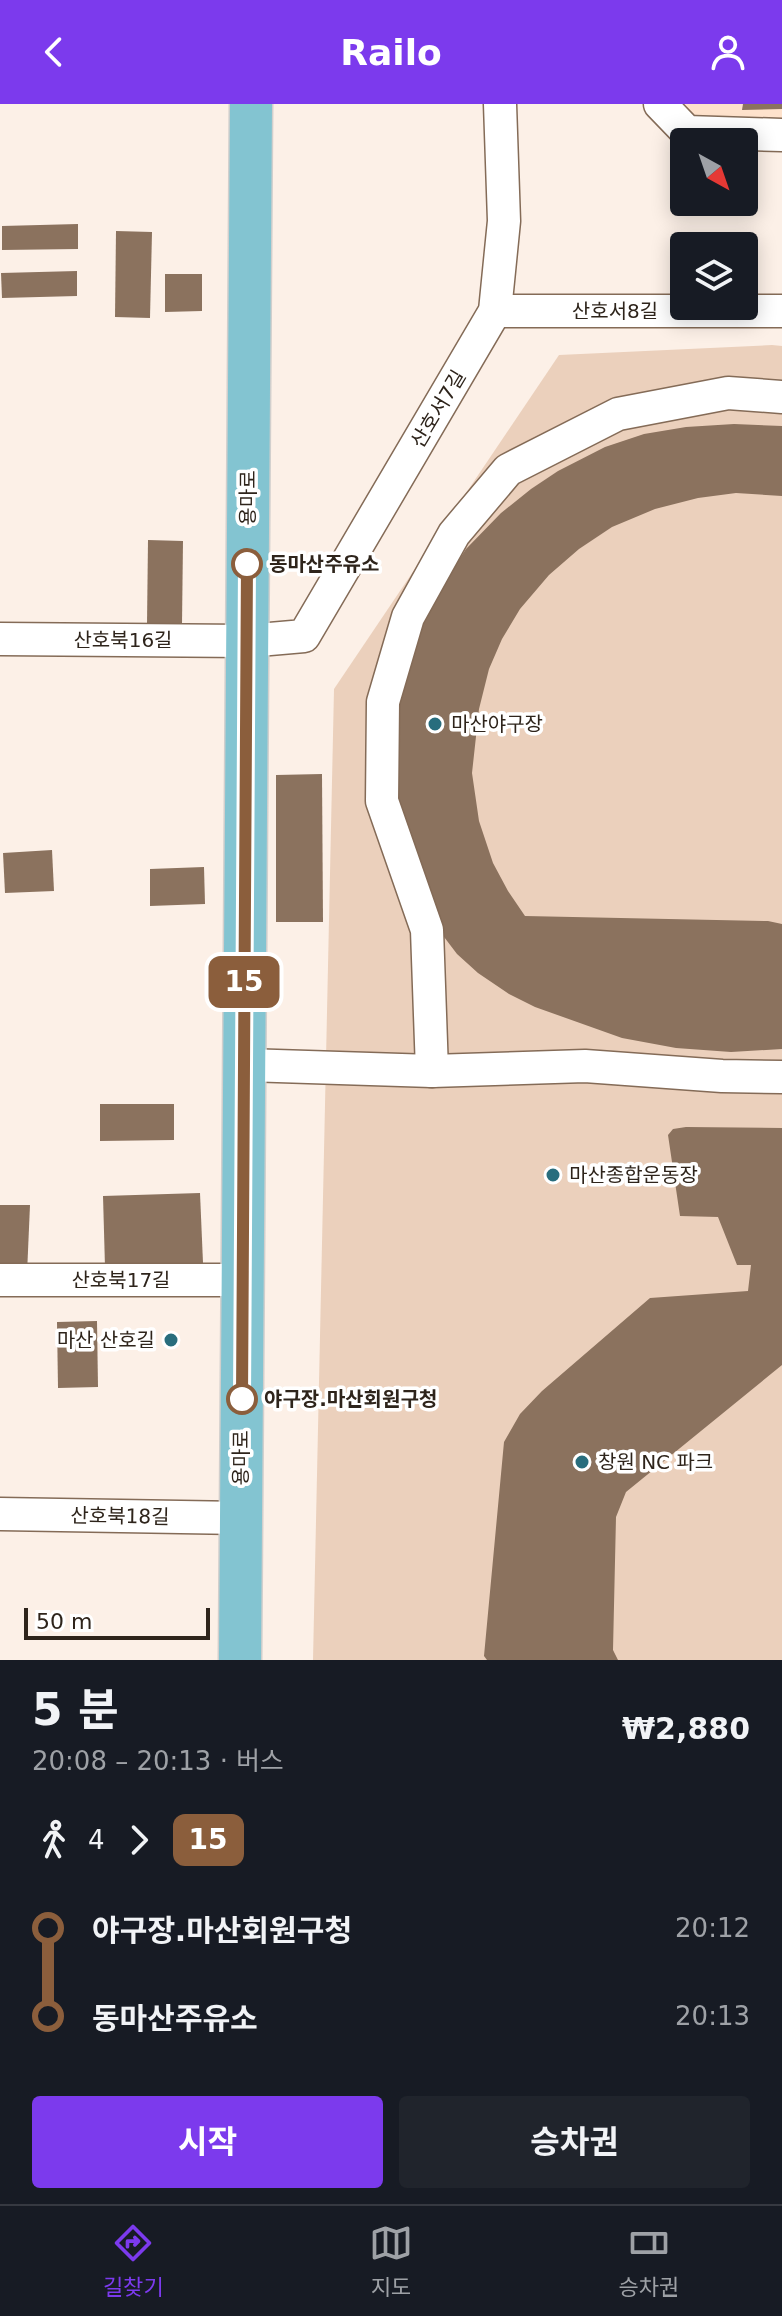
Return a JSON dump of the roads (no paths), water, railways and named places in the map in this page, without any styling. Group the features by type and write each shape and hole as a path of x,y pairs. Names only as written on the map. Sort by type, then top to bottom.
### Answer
{"main road":[{"name":"용마로","path":"240,1660 251,104"}],"street":[{"name":"산호서7길","path":"247,641 304,636 495,311 504,221 500,104"},
{"path":"660,104 687,132 782,135"},
{"name":"산호서8길","path":"495,311 782,311"},
{"path":"432,1071 427,930 382,801 383,702 408,617 454,534 508,470 618,414 728,393 782,397"},
{"name":"산호북16길","path":"0,639 247,641"},
{"path":"244,1065 432,1071 585,1066 782,1077"},
{"name":"산호북17길","path":"0,1280 243,1280"},
{"name":"산호북18길","path":"0,1514 241,1518"}],"place":[{"name":"동마산주유소","path":"247,564"},
{"name":"마산야구장","path":"435,724"},
{"name":"마산종합운동장","path":"553,1175"},
{"name":"마산 산호길","path":"171,1340"},
{"name":"야구장.마산회원구청","path":"242,1399"},
{"name":"창원 NC 파크","path":"582,1462"}]}
